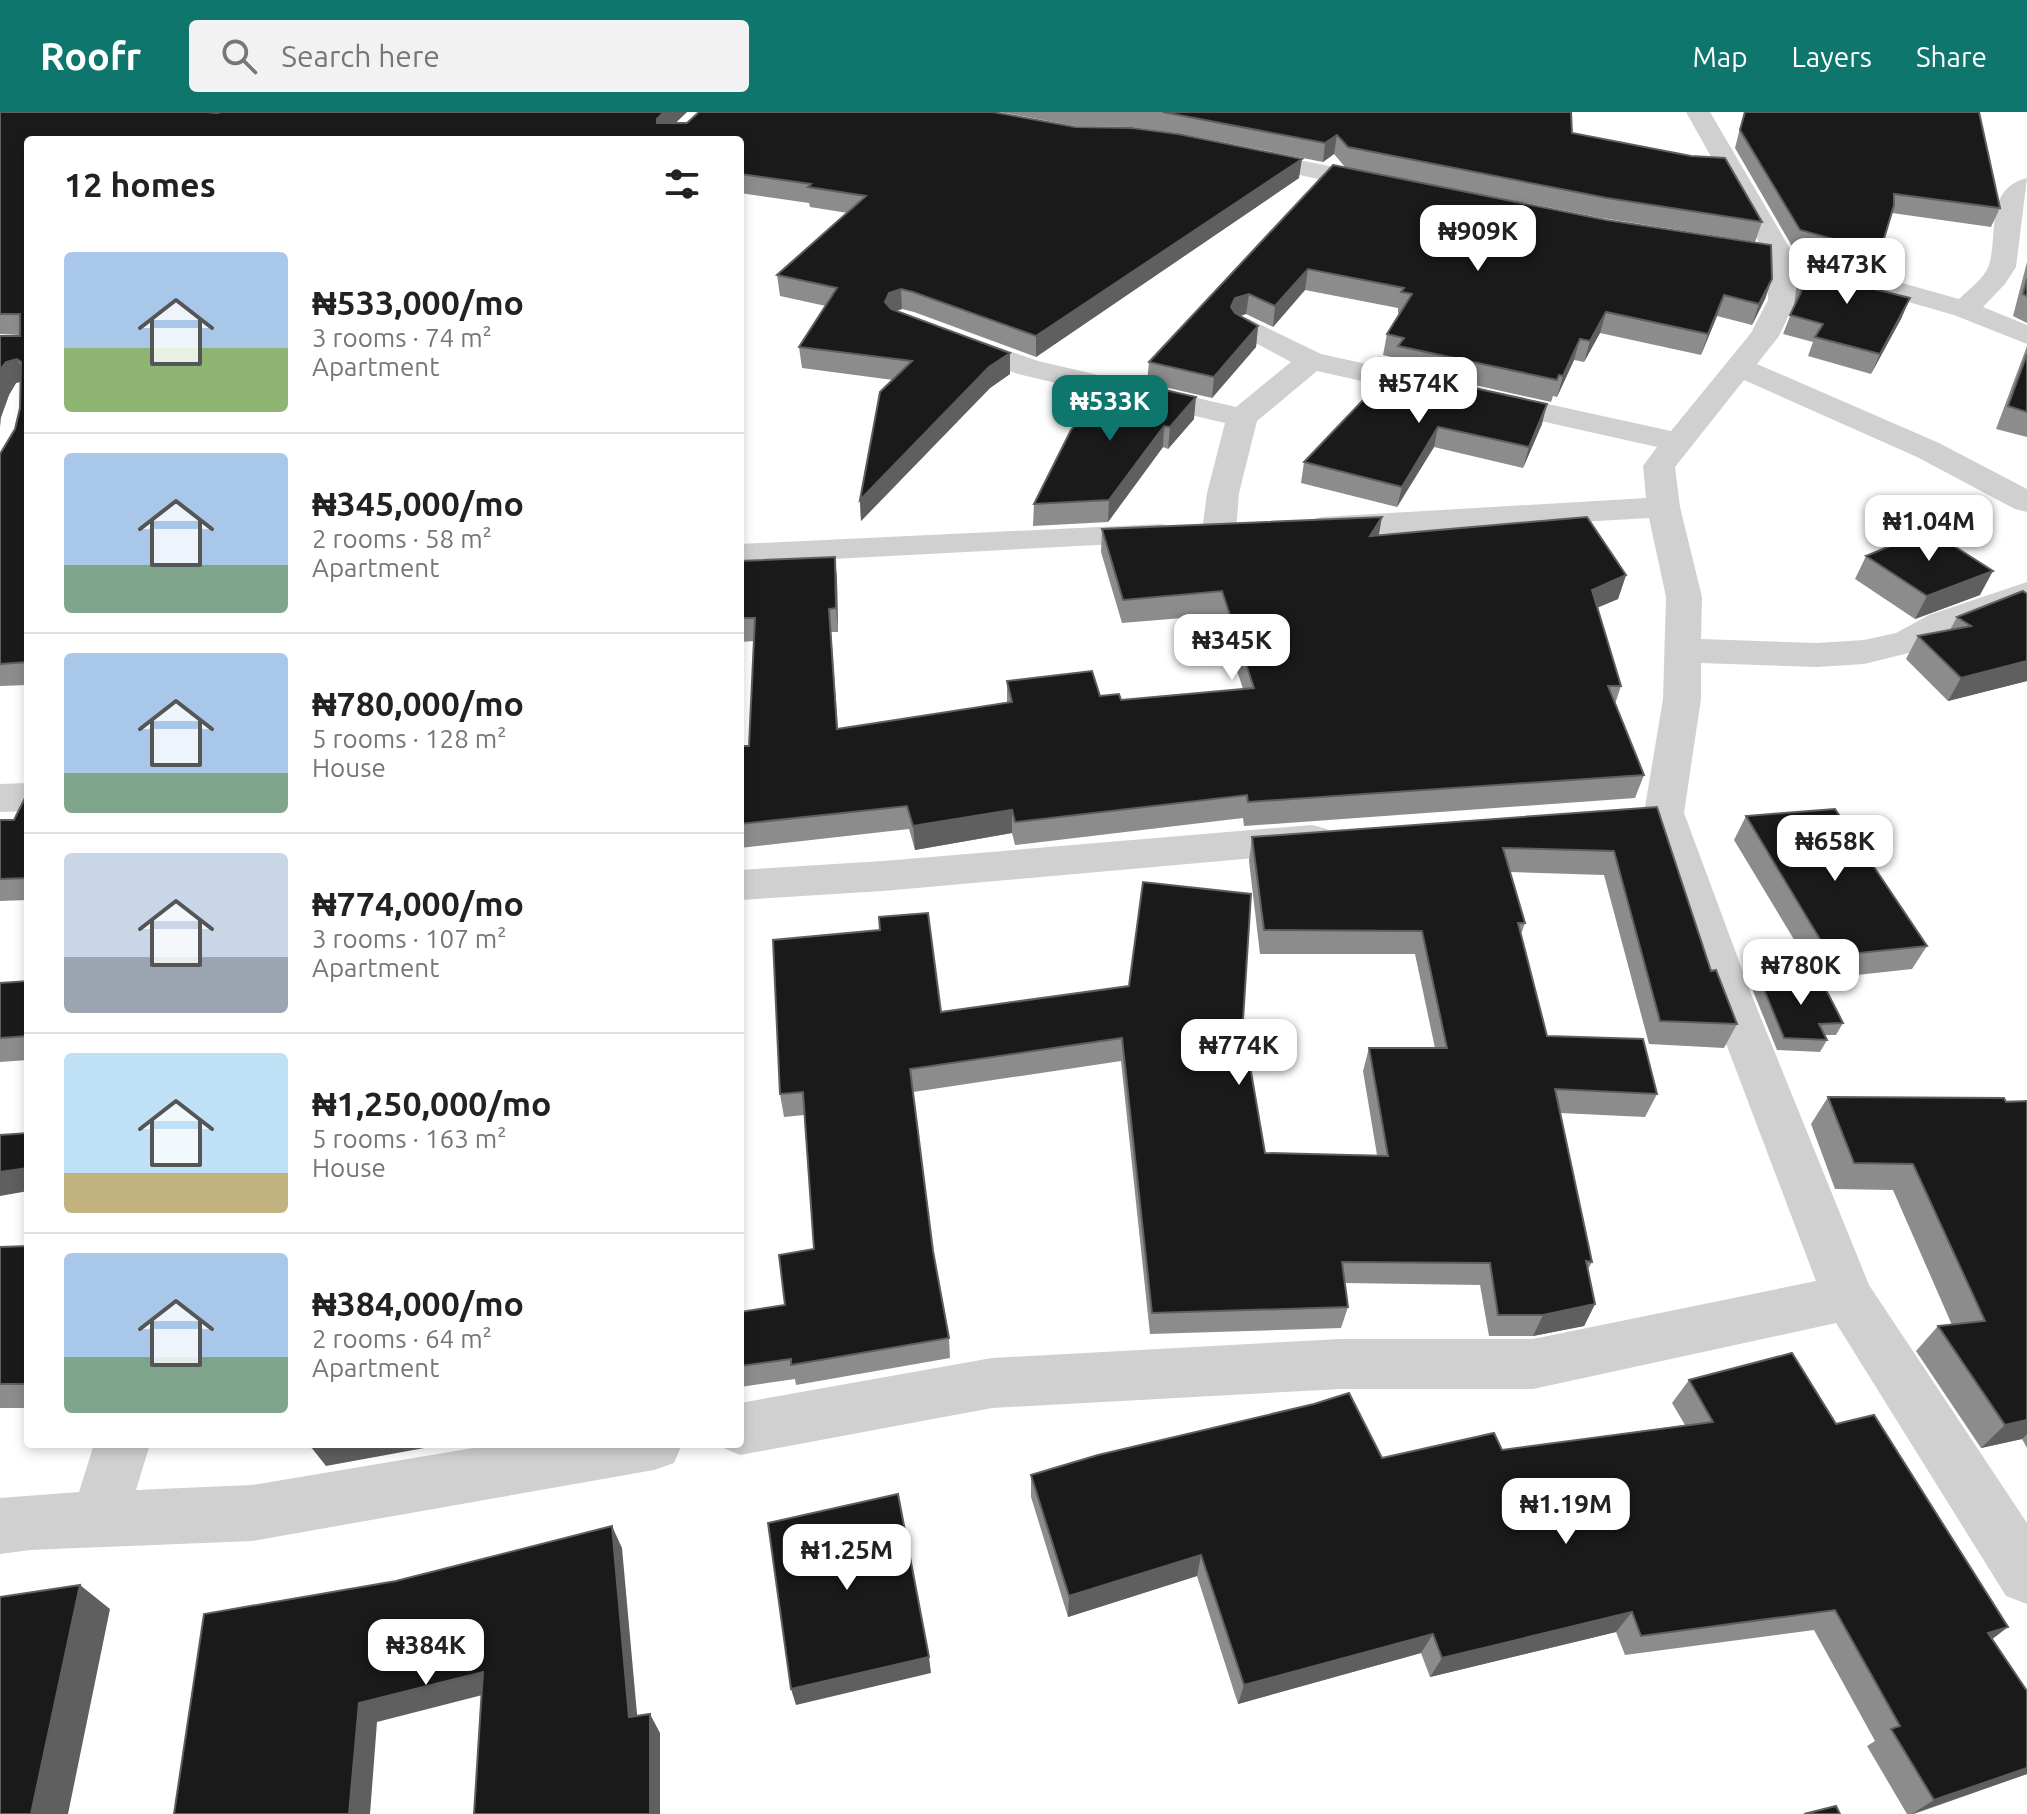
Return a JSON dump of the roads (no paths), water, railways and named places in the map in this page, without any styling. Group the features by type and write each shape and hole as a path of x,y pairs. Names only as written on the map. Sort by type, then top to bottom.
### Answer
{"street":[{"path":"1698,112 1766,254 1782,300 1764,336 1659,466 1663,507 1684,597 1682,699 1648,814 1730,996 1848,1297 2023,1564"},
{"path":"1224,153 1407,189"},
{"path":"1964,309 2002,268 2010,200 2018,189 2027,186"},
{"path":"1766,254 1964,309 2027,335"},
{"path":"1245,326 1311,361 1677,442"},
{"path":"931,332 1029,368 1242,418"},
{"path":"744,554 1234,531 1223,493 1242,418 1311,361"},
{"path":"1738,366 1928,450 2027,502"},
{"path":"1292,528 1663,507"},
{"path":"1683,651 1767,651 1817,655 1864,652 1908,642 1942,623 2027,593"},
{"path":"0,798 24,797"},
{"path":"744,885 888,878 1184,848 1354,835"},
{"path":"744,1428 992,1383 1341,1364 1533,1364 1848,1297"},
{"path":"99,1519 121,1448"},
{"path":"0,1526 252,1513 631,1448"}]}
